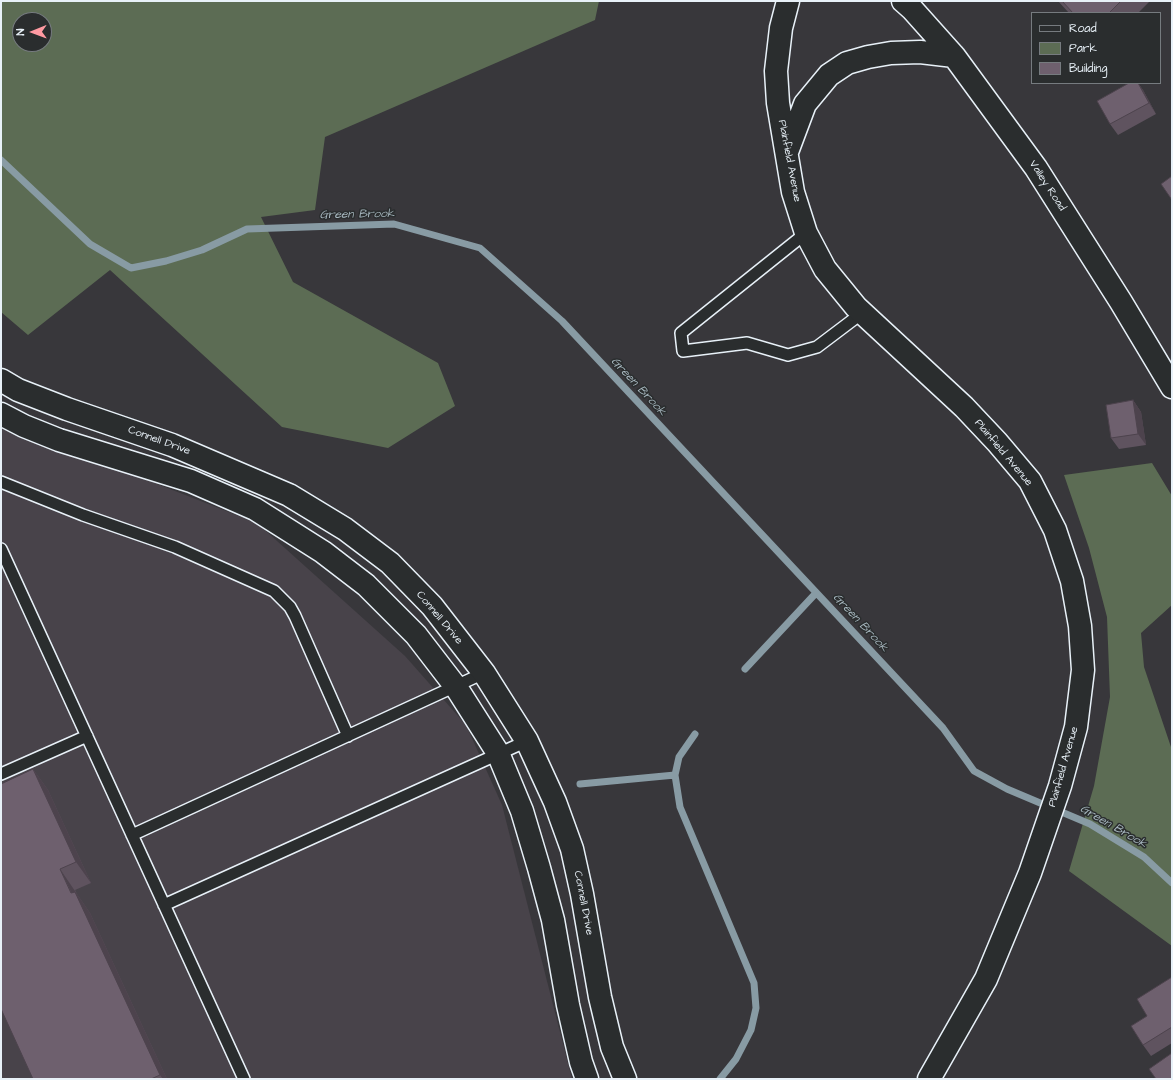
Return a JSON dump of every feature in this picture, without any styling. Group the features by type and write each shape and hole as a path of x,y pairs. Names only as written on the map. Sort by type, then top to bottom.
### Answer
{"street":[{"name":"Plainfield Avenue","path":"788,1 781,28 776,71 778,103 793,192 806,233 825,269 862,313 964,407 997,442 1030,481 1055,530 1072,581 1080,626 1083,670 1076,727 1060,786 1042,840 1012,918 986,979 929,1079"},
{"name":"Valley Road","path":"903,1 954,56 1036,168 1121,302 1172,387"},
{"path":"786,155 805,104 829,75 847,63 891,53 920,52 954,56"},
{"name":"Connell Drive","path":"1,380 18,390 67,409 172,445 289,495 345,529 390,564 432,606 484,673 527,741 555,802 572,849 582,894 602,1004 612,1047 626,1079"},
{"path":"1,414 24,426 59,440 191,481 255,509 323,552 366,585 416,636 456,687 498,754 522,811 553,920 579,1055 587,1079"}],"lane":[{"path":"806,233 681,333 683,351 747,343 788,355 817,346 862,313"},
{"path":"1,482 83,514 175,547 274,591 290,607 295,616 348,736"},
{"path":"1,549 244,1079"},
{"path":"132,835 484,673"},
{"path":"1,774 87,736"},
{"path":"164,906 527,741"}],"shaded area":[{"path":"1,423 257,523 405,656 466,725 502,805 572,1079 1,1079"}],"green space":[{"path":"1,1 599,1 595,20 325,137 315,210 261,217 293,282 438,363 455,406 388,448 282,427 110,270 28,335 1,312"},
{"path":"1152,463 1172,496 1172,605 1141,633 1144,667 1172,750 1172,946 1069,871 1094,786 1110,697 1107,617 1089,548 1064,475"}],"building":[{"path":"1062,1 1121,1 1110,12 1072,12"},
{"path":"1127,84 1139,84 1149,103 1110,124 1097,101"},
{"path":"1172,176 1172,200 1161,184"},
{"path":"1133,400 1138,434 1111,438 1106,405"},
{"path":"33,769 76,862 60,869 71,893 75,892 160,1075 151,1079 33,1079 1,1009 1,784"},
{"path":"1172,977 1172,1027 1143,1045 1131,1026 1147,1016 1137,999"},
{"path":"1172,1053 1172,1079 1156,1079 1149,1069"}],"waterway":[{"name":"Green Brook","path":"1,160 90,244 131,268 166,261 202,250 247,229 394,224 480,248 562,321 943,728 974,771 1007,789 1090,824 1144,857 1172,883"},
{"path":"745,669 816,593"},
{"path":"695,734 679,757 675,775 680,807 754,983 756,1008 751,1030 736,1059 720,1079"},
{"path":"580,784 675,775"}]}
